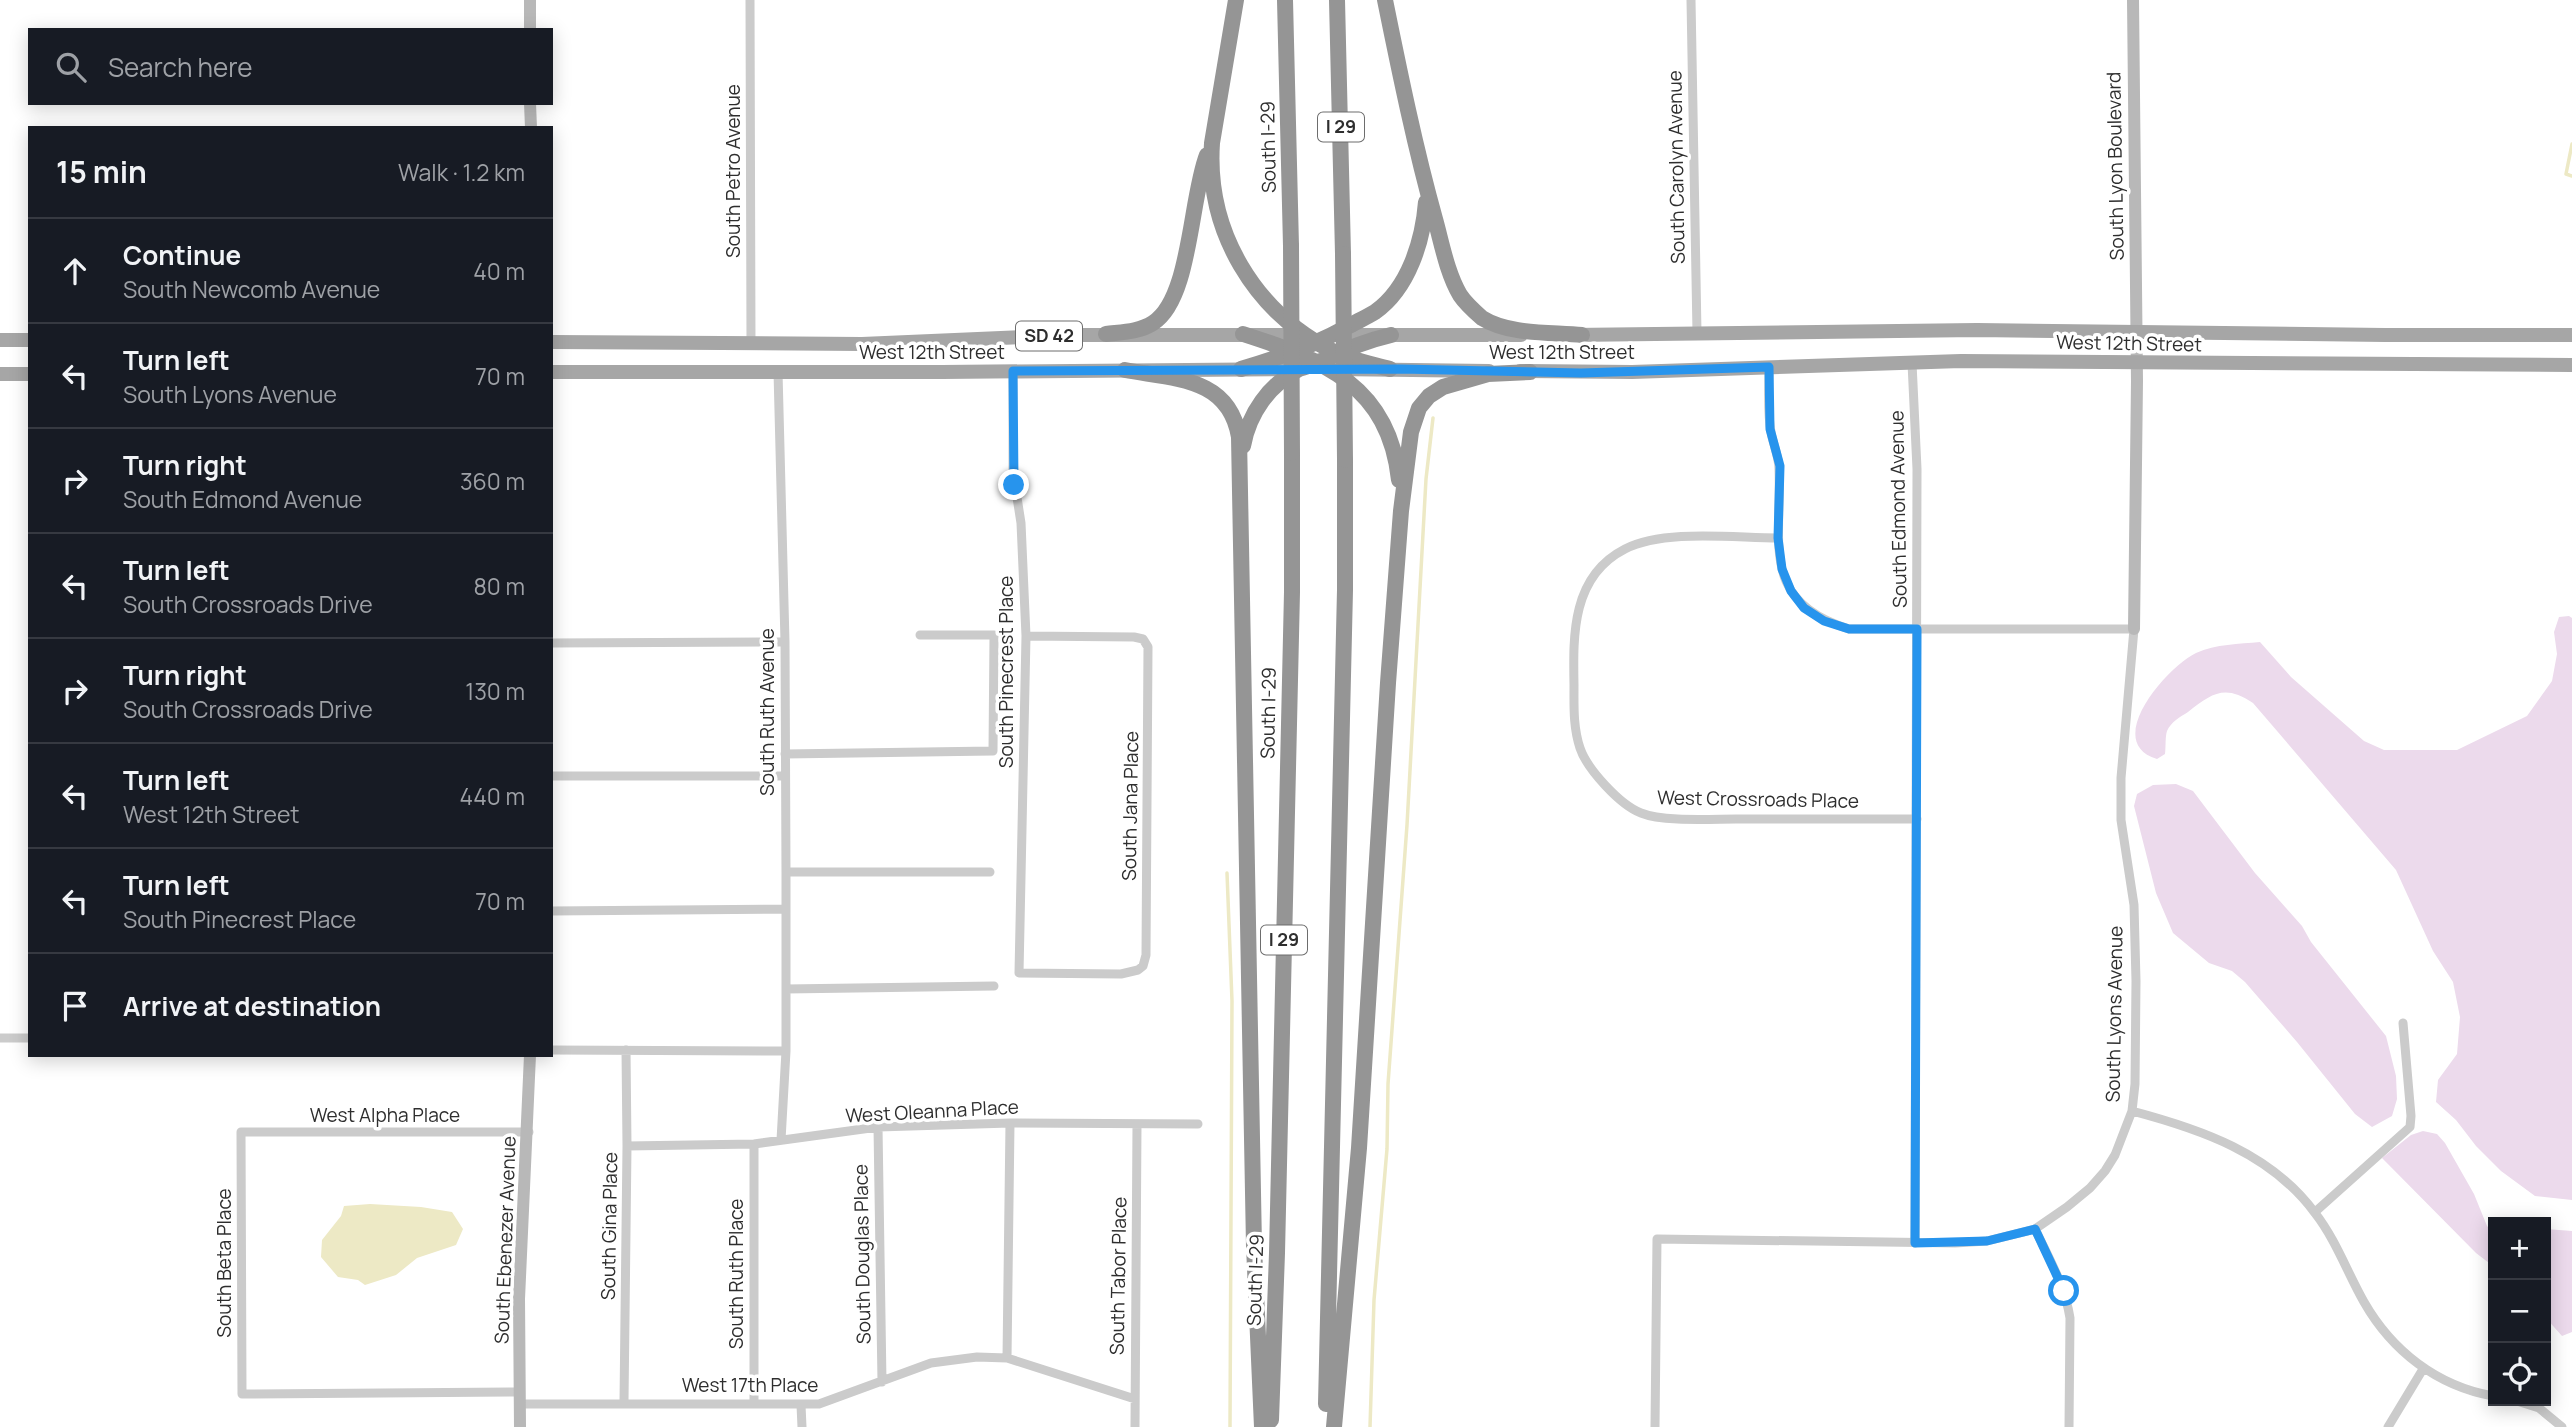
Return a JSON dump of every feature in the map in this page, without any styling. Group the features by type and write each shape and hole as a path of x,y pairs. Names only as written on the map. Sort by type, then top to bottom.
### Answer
{"highway":[{"path":"1236,0 1212,143 1213,187 1217,209 1228,244 1261,295 1303,335 1326,339"},
{"name":"South I-29","path":"1270,1427 1277,1252 1292,592 1291,246 1284,0"},
{"name":"I 29","path":"1325,1427 1345,618 1346,460 1337,0"},
{"path":"1385,0 1404,96 1455,285 1472,310 1485,319 1503,326 1582,335"},
{"path":"1106,334 1143,328 1161,317 1173,300 1202,169 1212,143"},
{"path":"1241,369 1296,352 1375,312 1406,275 1421,241 1427,189"},
{"path":"1243,334 1329,361 1390,369"},
{"path":"1240,469 1245,436 1256,409 1282,380 1300,369 1329,361 1357,343 1391,335"},
{"path":"1326,339 1329,361 1364,396 1384,424 1395,454 1401,511"},
{"path":"1125,370 1205,387 1226,403 1237,424 1254,1246 1262,1427"},
{"path":"1334,1427 1359,1148 1401,511 1414,419 1429,396 1443,387 1489,374 1530,372"}],"main road":[{"name":"West 12th Street","path":"1326,339 1391,335 1977,330 2572,335"},
{"name":"West 12th Street","path":"553,342 873,343 1106,334 1303,335"},
{"path":"1,340 28,340"},
{"name":"West 12th Street","path":"1390,369 1632,372 1961,361 2572,365"},
{"name":"West 12th Street","path":"553,372 1300,369"},
{"path":"0,374 28,374"}],"street":[{"path":"530,0 530,28"},
{"name":"South Petro Avenue","path":"750,0 751,343"},
{"name":"South Carolyn Avenue","path":"1692,0 1697,333"},
{"name":"South Lyon Boulevard","path":"2133,0 2136,362"},
{"path":"530,105 531,126"},
{"name":"South Lyons Avenue","path":"1655,1427 1657,1239 1915,1243 1987,1241 2035,1229 2090,1188 2115,1155 2132,1111 2135,1084 2135,915 2122,820 2122,774 2134,629 2136,362"},
{"name":"South Edmond Avenue","path":"1912,363 1917,469 1915,1243"},
{"path":"1769,367 1770,429 1780,466 1778,538 1782,569 1791,591 1804,608 1824,621 1849,629 2134,629"},
{"name":"South Pinecrest Place","path":"1013,371 1013,472 1021,523 1026,635 1019,973"},
{"name":"South Ruth Avenue","path":"778,372 785,642 786,1051"},
{"name":"West Crossroads Place","path":"1778,538 1666,537 1624,550 1607,563 1588,586 1576,615 1573,639 1574,722 1581,750 1596,775 1640,813 1682,819 1917,820"},
{"path":"785,754 993,751 994,635 920,635"},
{"name":"South Jana Place","path":"1019,973 1121,975 1138,970 1145,962 1146,955 1148,647 1143,639 1134,637 1026,635"},
{"path":"553,643 785,642"},
{"path":"553,776 784,776"},
{"path":"786,872 990,872"},
{"path":"553,911 785,909"},
{"path":"786,989 994,986"},
{"path":"2315,1212 2410,1127 2403,1023"},
{"path":"0,1038 28,1038"},
{"path":"553,1049 786,1051 781,1140"},
{"name":"South Gina Place","path":"624,1402 628,1146 626,1050"},
{"name":"South Ebenezer Avenue","path":"520,1427 519,1299 530,1057"},
{"path":"2132,1111 2195,1129 2235,1146 2274,1173 2315,1212 2373,1316 2387,1335 2423,1369 2458,1387 2488,1395"},
{"path":"1007,1358 1010,1124"},
{"name":"West Oleanna Place","path":"628,1146 754,1144 878,1127 1198,1124"},
{"name":"South Tabor Place","path":"1135,1427 1137,1125"},
{"name":"South Douglas Place","path":"878,1127 881,1382"},
{"name":"West Alpha Place","path":"241,1132 528,1132"},
{"name":"South Beta Place","path":"241,1132 242,1394"},
{"name":"South Ruth Place","path":"754,1144 754,1404"},
{"path":"2035,1229 2060,1280 2068,1305 2069,1427"},
{"name":"West 17th Place","path":"242,1394 801,1405 838,1399 911,1370 959,1357 1007,1358 1135,1399"},
{"path":"2388,1427 2423,1369"},
{"path":"801,1405 802,1427"},
{"path":"2533,1406 2562,1427"}],"shaded area":[{"path":"2559,617 2572,618 2572,1200 2535,1196 2501,1171 2476,1146 2456,1120 2436,1102 2438,1080 2457,1054 2460,1017 2453,982 2433,951 2396,870 2253,703 2226,692 2204,700 2171,725 2166,733 2165,754 2157,759 2141,750 2136,737 2137,721 2145,705 2170,673 2184,661 2211,648 2260,642 2291,677 2364,741 2384,750 2457,750 2527,716 2552,681 2557,654 2554,632"},
{"path":"2176,784 2193,791 2386,1036 2396,1076 2397,1099 2392,1116 2372,1127 2355,1114 2245,982 2232,971 2209,963 2173,933 2156,893 2134,806 2137,794 2153,785"},
{"path":"2423,1131 2437,1134 2445,1143 2474,1194 2488,1227 2488,1262 2382,1158 2411,1135"},
{"path":"370,1204 452,1212 463,1229 456,1245 417,1258 396,1275 365,1285 358,1280 338,1277 321,1257 322,1240 341,1216 344,1206"},
{"path":"2551,1229 2572,1231 2572,1332 2562,1336 2551,1324"}],"waterway":[{"path":"2572,144 2566,174 2572,176"},
{"path":"1370,1427 1374,1300 1387,1149 1388,1084 1407,825 1426,479 1433,418"},
{"path":"1227,873 1232,1001 1230,1427"}],"route":[{"path":"1014,485 1013,371 1401,369 1581,373 1769,367 1770,429 1780,466 1778,538 1782,569 1791,591 1804,608 1824,621 1849,629 1917,629 1915,1243 1987,1241 2035,1229 2064,1291"}]}
